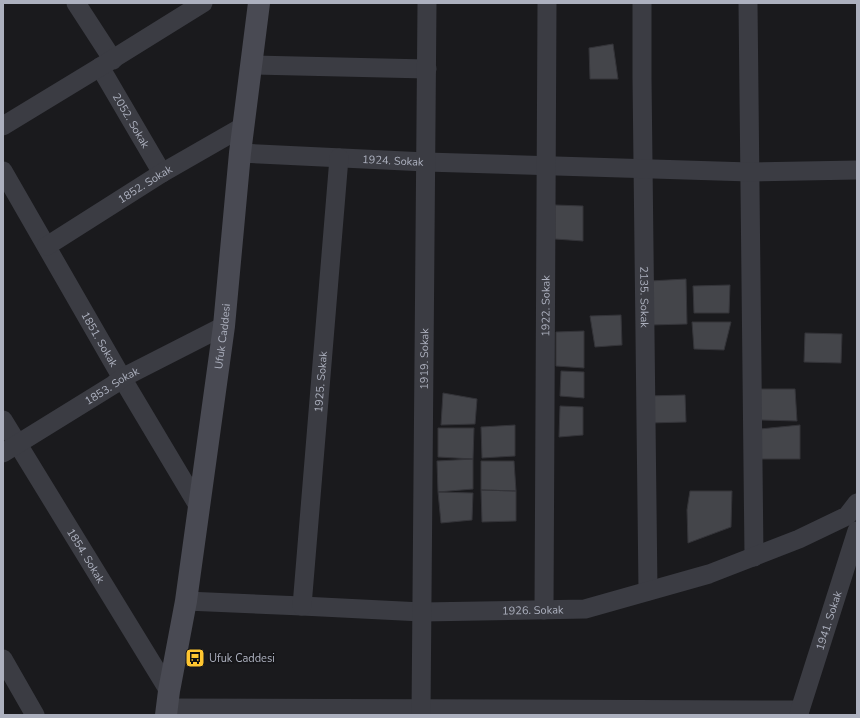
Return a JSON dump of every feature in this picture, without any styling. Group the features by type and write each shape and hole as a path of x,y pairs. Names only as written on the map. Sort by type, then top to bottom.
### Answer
{"main road":[{"name":"Ufuk Caddesi","path":"167,704 186,601 224,326 240,153 259,3"}],"street":[{"path":"4,122 106,63 203,3"},
{"name":"1919. Sokak","path":"421,712 427,3"},
{"name":"1922. Sokak","path":"544,610 547,3"},
{"name":"2135. Sokak","path":"642,3 648,591"},
{"path":"748,3 754,557"},
{"name":"2052. Sokak","path":"81,5 106,63 162,173"},
{"path":"252,65 427,69"},
{"name":"1852. Sokak","path":"47,246 162,173 244,126"},
{"name":"1924. Sokak","path":"240,153 426,162 750,172 857,170"},
{"name":"1925. Sokak","path":"302,606 339,158"},
{"name":"1851. Sokak","path":"3,171 122,378 199,507"},
{"name":"1853. Sokak","path":"10,448 122,378 224,326"},
{"name":"1854. Sokak","path":"3,420 10,448 167,704"},
{"name":"1926. Sokak","path":"186,601 422,612 585,609 709,574 754,557 799,539 847,516 857,503"},
{"name":"1941. Sokak","path":"800,713 857,532"},
{"path":"3,659 35,715"},
{"path":"167,704 421,712 800,713"}],"building":[{"path":"613,44 618,79 590,79 589,48"},
{"path":"555,205 583,206 583,241 555,239"},
{"path":"686,279 687,324 650,325 650,281"},
{"path":"730,285 729,313 694,313 693,286"},
{"path":"621,315 622,345 595,347 590,316"},
{"path":"692,322 731,322 724,350 694,349"},
{"path":"584,331 584,368 556,366 556,332"},
{"path":"805,333 842,334 841,363 804,362"},
{"path":"561,371 584,372 584,398 560,396"},
{"path":"759,389 795,389 797,421 760,420"},
{"path":"443,393 477,399 475,424 441,425"},
{"path":"685,395 686,422 648,423 647,396"},
{"path":"560,406 583,407 583,435 559,437"},
{"path":"515,425 515,456 482,458 481,427"},
{"path":"800,425 800,459 761,459 760,429"},
{"path":"438,428 474,428 473,459 438,457"},
{"path":"473,459 473,489 438,492 437,461"},
{"path":"481,461 514,461 516,491 481,490"},
{"path":"481,490 516,491 516,521 482,522"},
{"path":"690,491 732,491 731,527 688,543 687,510"},
{"path":"438,492 473,493 472,520 441,523"}],"place":[{"name":"Ufuk Caddesi","path":"195,658"}]}
